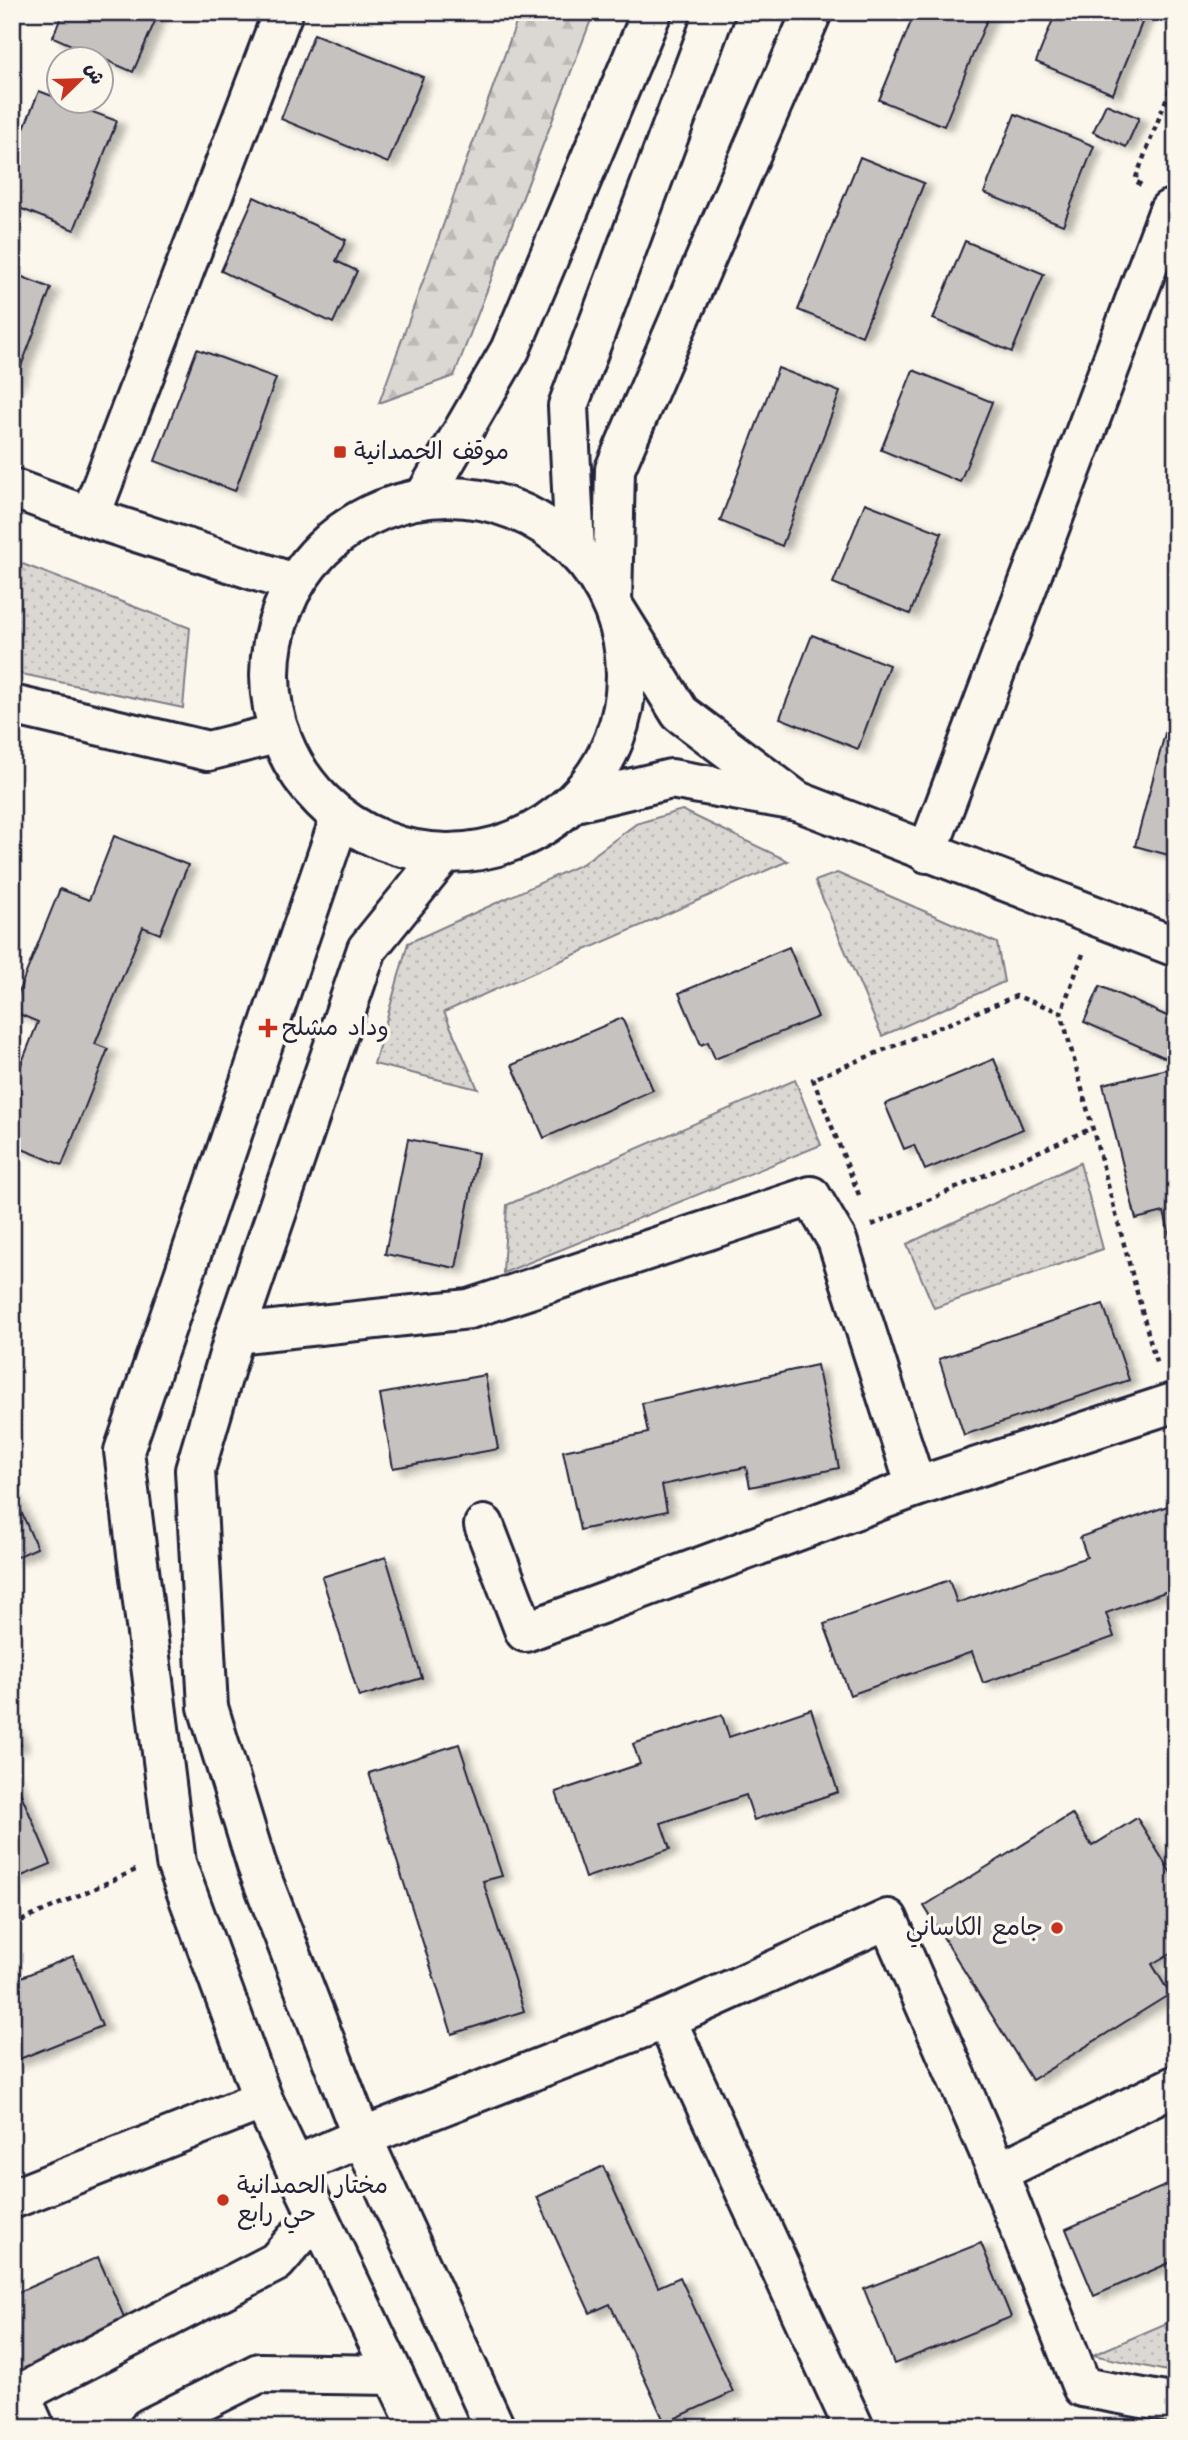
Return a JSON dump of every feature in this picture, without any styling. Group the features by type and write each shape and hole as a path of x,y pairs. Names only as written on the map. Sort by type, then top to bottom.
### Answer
{"street":[{"path":"90,517 283,12"},
{"path":"424,498 510,349 652,12"},
{"path":"575,550 568,406 715,12"},
{"path":"797,801 680,713 612,604 596,575 575,550 543,524 505,506 465,497 424,498 393,505 354,523 336,535 313,557 294,583 277,623 269,666 272,709 285,751 309,788 340,818 371,838 407,850 443,855 491,850 537,831 575,802 606,759 624,709 625,656 612,604 615,469 812,12"},
{"path":"927,853 1169,210"},
{"path":"12,488 90,517 294,583"},
{"path":"12,705 208,751 280,733"},
{"path":"575,802 671,779 797,801 1176,947"},
{"path":"340,818 124,1451 176,1863 263,2100 419,2428"},
{"path":"443,855 368,949 236,1335 195,1470 208,1707 257,1866 362,2137 495,2428"},
{"path":"236,1335 469,1309 811,1196 837,1240 916,1487"},
{"path":"484,1525 525,1632 916,1487 1172,1403"},
{"path":"295,2166 362,2137 666,2019 888,1919 998,2172 1082,2387 1176,2404"},
{"path":"666,2019 854,2428"},
{"path":"998,2172 1176,2085"},
{"path":"12,2199 263,2100"},
{"path":"35,2428 20,2395 276,2262 317,2215"},
{"path":"149,2428 259,2373 394,2375"}],"path":[{"path":"1169,210 1135,180 1176,74"},
{"path":"12,917 17,927 12,937"},
{"path":"1097,917 1061,1012 1172,1403"},
{"path":"862,1201 813,1079 1016,996 1061,1012"},
{"path":"837,1240 1092,1128"},
{"path":"866,1213 871,1225"},
{"path":"12,1925 174,1852"}],"green space":[{"path":"520,12 594,12 454,376 379,403"},
{"path":"12,560 190,628 183,708 12,672"},
{"path":"682,810 788,861 444,1012 478,1089 374,1064 408,943 582,864 636,824"},
{"path":"837,873 997,943 1004,982 882,1036 815,881"},
{"path":"795,1080 821,1145 503,1273 507,1205"},
{"path":"1080,1163 1103,1249 934,1308 907,1244"},
{"path":"1176,2319 1176,2373 1093,2355"}],"building":[{"path":"63,12 159,12 133,72 116,65 116,46 74,46 53,37"},
{"path":"915,12 990,12 944,126 879,100"},
{"path":"1056,12 1146,13 1113,94 1036,62"},
{"path":"314,34 423,77 388,163 281,119"},
{"path":"39,91 46,94 46,116 104,116 117,121 74,230 12,205 12,158"},
{"path":"1106,104 1139,118 1126,147 1093,132"},
{"path":"1015,114 1094,146 1063,225 984,193"},
{"path":"860,157 924,183 862,336 798,310"},
{"path":"254,197 346,240 336,261 357,271 333,323 221,271"},
{"path":"965,241 1044,274 1012,352 933,319"},
{"path":"12,273 51,288 12,390"},
{"path":"197,349 276,378 235,491 155,461"},
{"path":"778,368 840,392 782,546 720,521"},
{"path":"913,370 992,402 960,482 881,450"},
{"path":"865,503 942,533 910,614 833,583"},
{"path":"812,635 889,665 858,749 780,718"},
{"path":"1176,692 1176,857 1135,846"},
{"path":"114,836 188,865 160,934 143,927 95,1044 108,1049 62,1165 12,1145 12,1087 38,1022 12,1011 12,1008 60,889 89,900"},
{"path":"789,947 818,1017 715,1059 708,1042 701,1045 679,993"},
{"path":"1100,986 1176,1020 1175,1062 1084,1022"},
{"path":"622,1018 653,1090 544,1138 512,1065"},
{"path":"994,1059 1023,1129 925,1170 914,1145 904,1149 885,1104"},
{"path":"1176,1067 1176,1260 1164,1212 1136,1219 1103,1084"},
{"path":"408,1139 478,1153 456,1268 385,1254"},
{"path":"1103,1304 1129,1380 964,1435 939,1359"},
{"path":"817,1365 839,1468 750,1487 746,1467 662,1485 667,1511 580,1530 563,1451 648,1433 642,1403"},
{"path":"485,1375 498,1449 393,1468 380,1394"},
{"path":"12,1491 37,1548 12,1559"},
{"path":"1176,1503 1176,1588 1106,1613 1114,1637 983,1683 972,1652 850,1695 824,1624 949,1580 957,1603 1087,1557 1080,1537"},
{"path":"386,1557 422,1678 359,1697 322,1577"},
{"path":"811,1709 838,1792 754,1820 746,1795 661,1823 670,1849 585,1878 556,1792 640,1764 633,1744 722,1715 729,1737"},
{"path":"12,1725 21,1745 12,1749"},
{"path":"459,1744 502,1876 483,1881 524,2011 452,2034 369,1773"},
{"path":"12,1773 51,1864 12,1880"},
{"name":"جامع الكاساني","path":"1072,1814 1092,1846 1137,1818 1176,1881 1176,1950 1152,1964 1170,1994 1032,2080 924,1906"},
{"path":"73,1956 102,2026 12,2062 12,1981"},
{"path":"603,2166 658,2287 680,2277 733,2392 665,2423 610,2304 590,2313 537,2197"},
{"path":"1176,2181 1176,2260 1094,2296 1066,2229"},
{"path":"981,2243 1011,2317 894,2364 864,2289"},
{"path":"98,2257 127,2324 12,2374 12,2295"}],"place":[{"name":"موقف الحمدانية","path":"340,452"},
{"name":"وداد مشلح","path":"268,1028"},
{"name":"جامع الكاساني","path":"1057,1928"},
{"name":"مختار الحمدانية حي رابع","path":"223,2200"}]}
